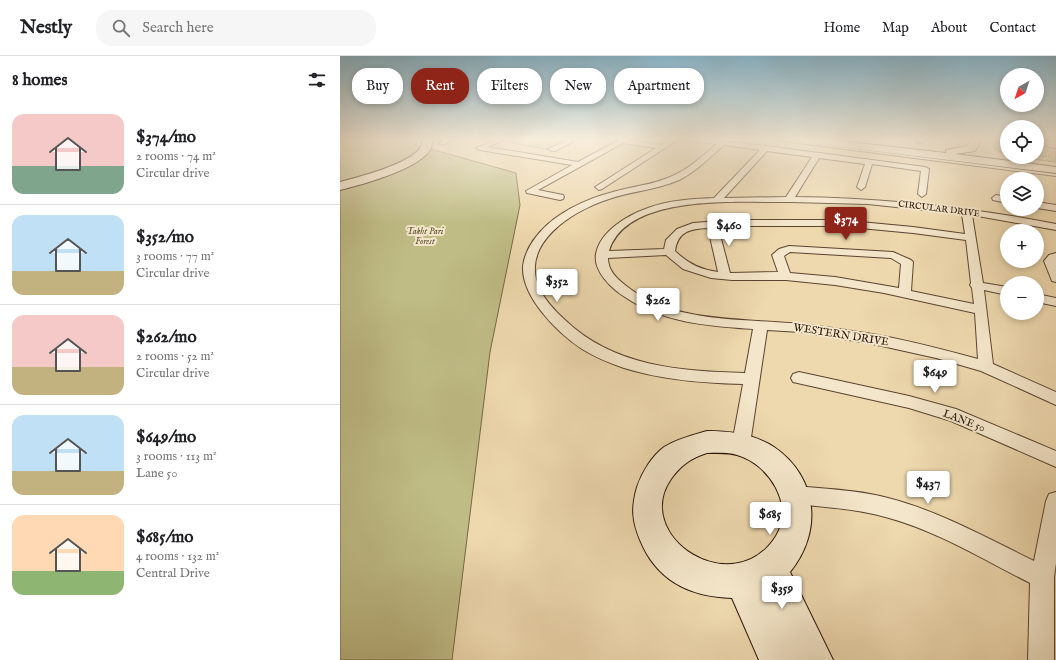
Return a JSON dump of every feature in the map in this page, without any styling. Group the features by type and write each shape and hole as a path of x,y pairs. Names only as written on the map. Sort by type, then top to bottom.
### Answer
{"main road":[{"path":"340,181 385,167"},
{"path":"340,186 395,167"},
{"path":"1032,167 1056,170"},
{"path":"707,442 728,442 741,444 768,457 784,474 795,495 798,519 792,544 776,564 755,574 723,583 694,576 672,562 656,542 648,519 648,496 656,476 669,460 686,448 707,442"},
{"path":"755,574 780,660"},
{"path":"755,574 814,660"}],"street":[{"path":"560,197 530,191 572,167"},
{"path":"599,187 631,167"},
{"path":"691,167 679,176 658,184 611,196 566,216 552,226 541,238 531,254 528,274 534,291 547,311 582,342 608,356 642,368 716,378 751,378"},
{"path":"717,200 748,167"},
{"path":"789,199 809,167"},
{"path":"861,187 867,167"},
{"path":"910,167 925,169 922,194"},
{"path":"996,198 1000,199"},
{"name":"CIRCULAR DRIVE","path":"601,255 608,239 622,225 637,216 659,207 681,202 789,199 869,202 967,212 1056,227"},
{"path":"1044,205 1056,208"},
{"path":"967,212 976,285 981,310 986,366"},
{"path":"669,252 671,240 681,231 693,226 712,224 769,222 839,223 913,230 971,238"},
{"path":"712,224 725,275"},
{"path":"786,275 778,255 789,249 893,255 907,262 905,293"},
{"path":"601,255 669,252"},
{"path":"669,252 677,261 687,267 703,273 725,275 786,275 843,282 905,293 981,310"},
{"name":"WESTERN DRIVE","path":"601,255 601,261 608,276 622,290 644,305 677,315 714,322 801,328 873,339 937,353 986,366 1056,399"},
{"path":"1056,256 1050,261 1056,278"},
{"path":"976,285 1000,290"},
{"path":"1044,299 1056,302"},
{"path":"741,444 761,325"},
{"name":"LANE 50","path":"799,378 909,402 956,416 1056,459"},
{"path":"795,495 839,499 889,508 938,526 1042,577"},
{"path":"1041,660 1042,577 1056,501"}],"lane":[{"path":"999,167 1056,175"}],"green space":[{"name":"Takht Pari Forest","path":"340,167 495,167 516,173 520,205 490,352 452,660 340,660"}]}
